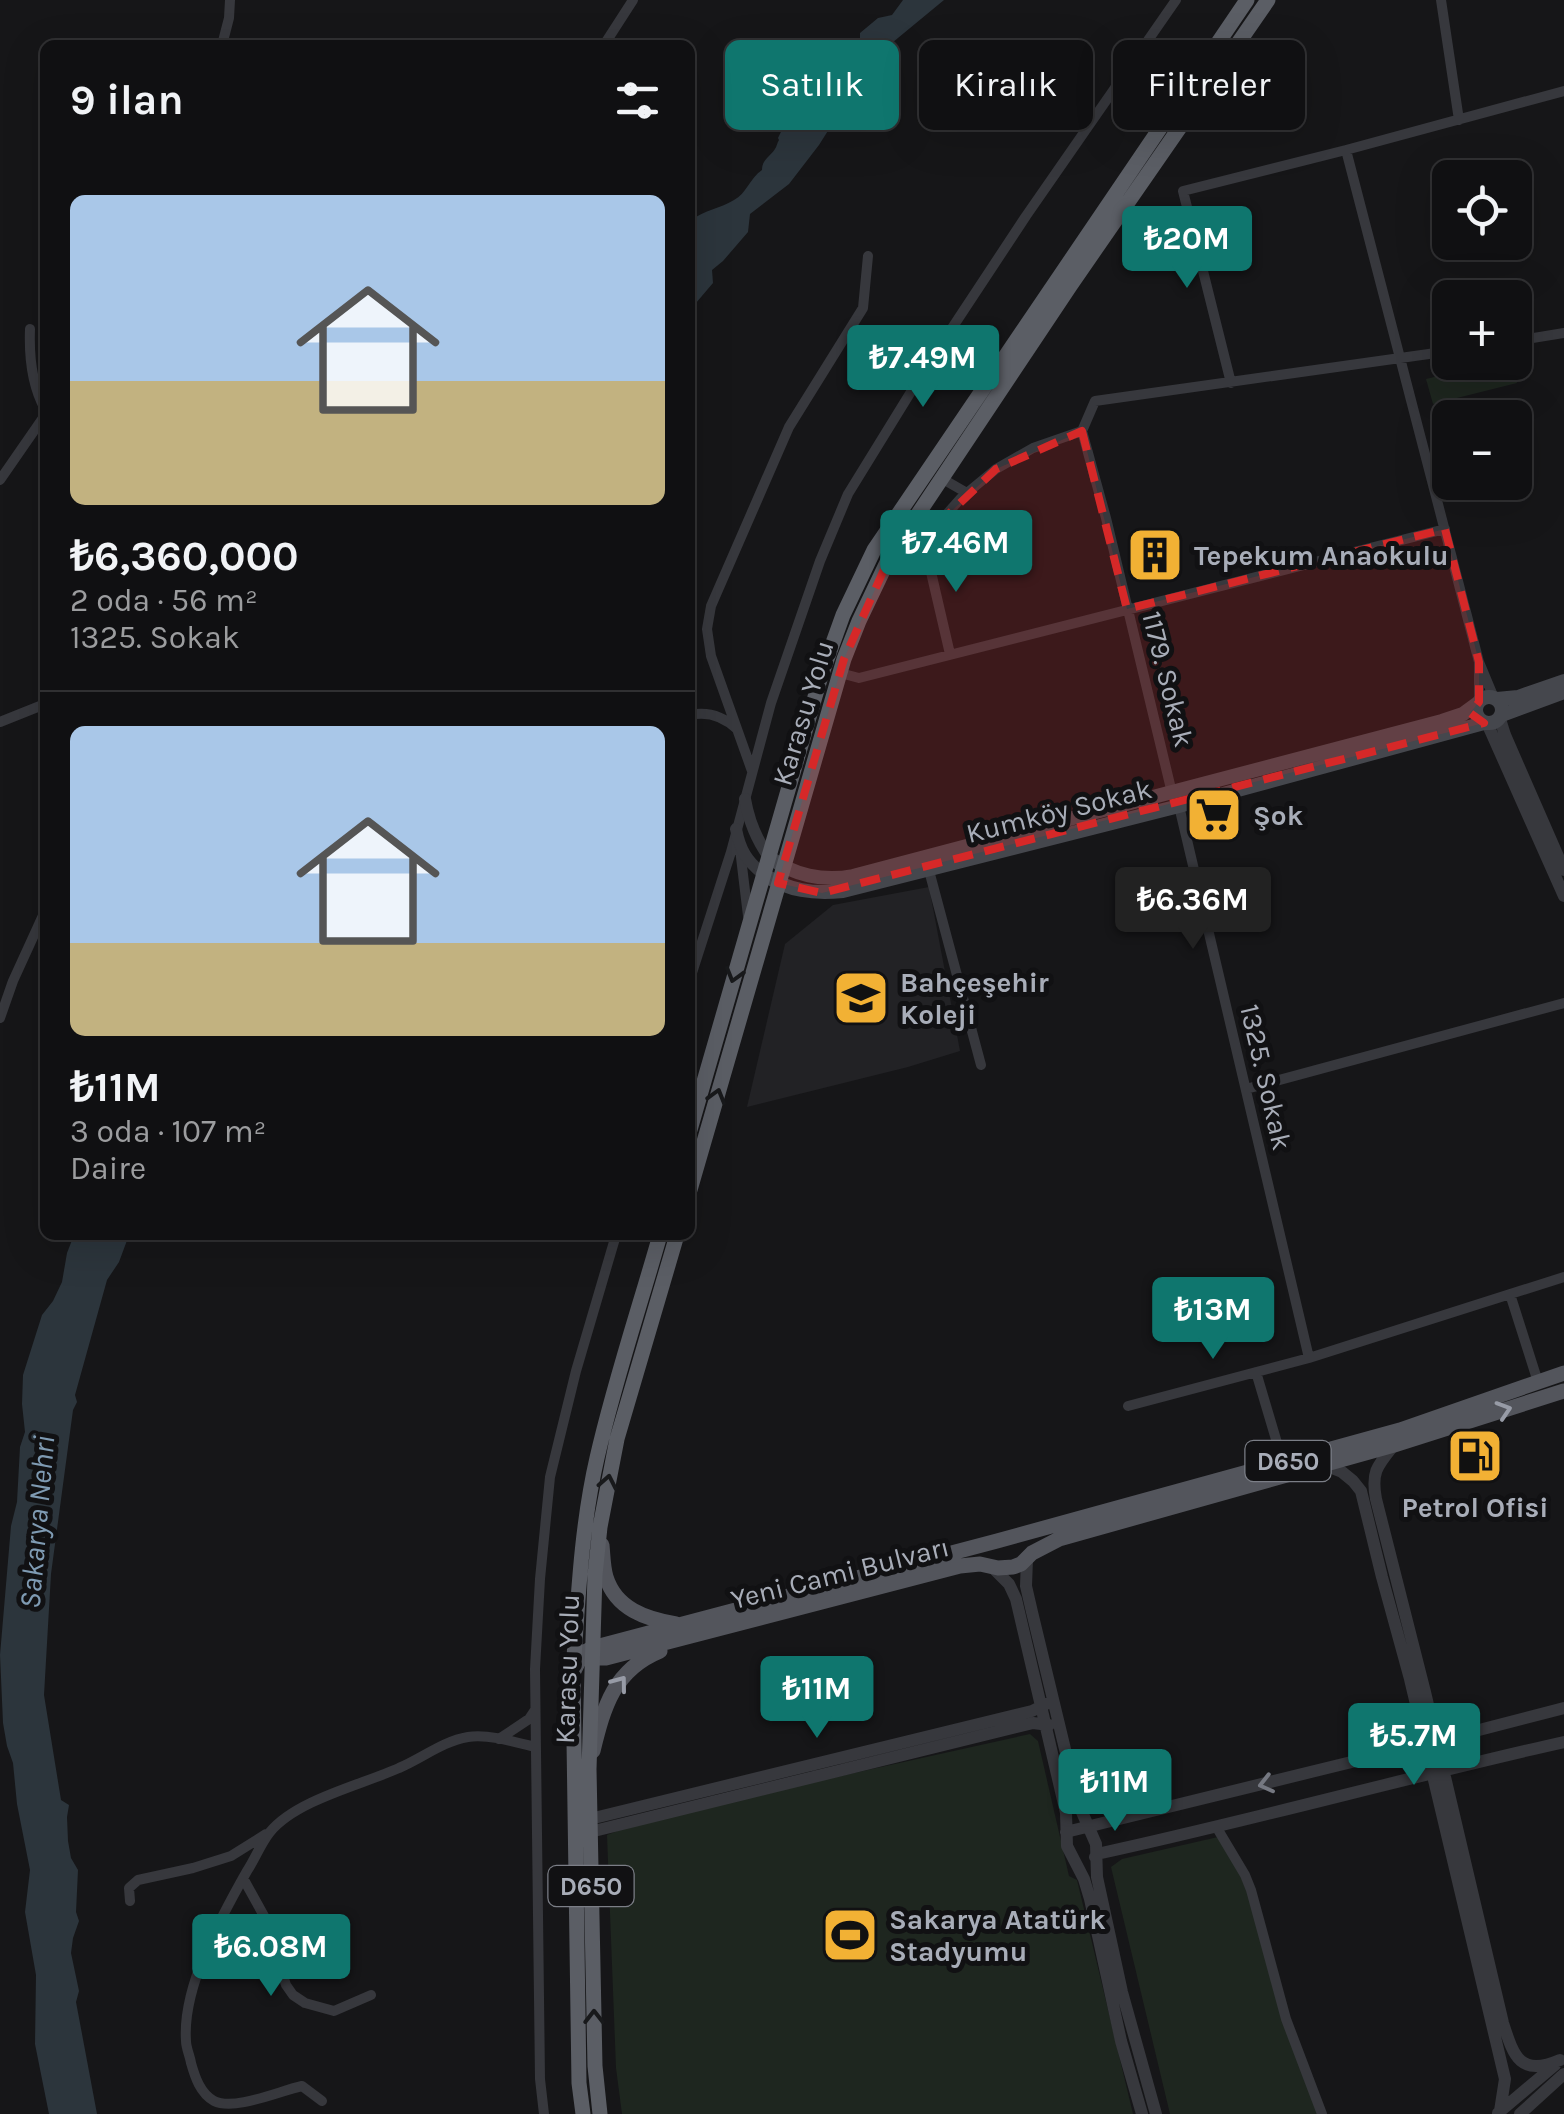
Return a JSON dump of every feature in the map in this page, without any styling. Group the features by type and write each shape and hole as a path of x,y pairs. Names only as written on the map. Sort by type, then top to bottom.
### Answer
{"highway":[{"path":"695,1113 763,874 776,869 827,661 843,615 874,550 1246,0"},
{"name":"Karasu Yolu","path":"695,1171 776,869 840,673 890,556 915,530 941,478 1268,0"},
{"path":"586,1650 587,1514 597,1458 659,1240"},
{"name":"Karasu Yolu","path":"600,2114 595,2066 586,1650 600,1527 617,1439 675,1240"},
{"name":"Karasu Yolu","path":"584,2114 579,2083 573,1672 586,1650"}],"main road":[{"name":"Kumköy Sokak","path":"1175,799 1442,721 1487,700 1518,697 1564,682"},
{"name":"Kumköy Sokak","path":"776,869 799,891 843,891 928,864 1175,799 1493,720 1564,692"},
{"path":"1487,700 1502,706 1493,720 1477,716 1487,700"},
{"name":"Yeni Cami Bulvarı","path":"586,1650 606,1658 1003,1540 1400,1430 1564,1373"},
{"name":"Yeni Cami Bulvarı","path":"690,1630 960,1566 1013,1567 1059,1539 1394,1445 1564,1391"},
{"path":"600,1527 606,1576 625,1606 651,1620 690,1630"},
{"path":"993,1568 990,1555 1003,1540 1018,1538 1027,1545 1027,1560"},
{"path":"588,1769 603,1710 612,1691 628,1671 690,1630"}],"street":[{"path":"223,40 230,0"},
{"path":"607,40 634,0"},
{"path":"695,964 731,852 771,703 820,561 848,494 1026,216 1176,0"},
{"path":"1441,0 1459,120"},
{"path":"1231,382 1183,191 1564,91"},
{"path":"1346,150 1487,700"},
{"path":"752,772 711,656 711,606 789,427 863,308 868,256"},
{"path":"30,330 29,350 40,398"},
{"path":"1532,338 1564,333"},
{"path":"950,654 924,545 915,530 938,524 996,469 1033,448 1082,431 1096,401 1432,355"},
{"path":"0,480 40,420"},
{"name":"1179. Sokak","path":"1082,431 1175,799"},
{"path":"941,478 967,493"},
{"path":"840,673 860,678 1445,529"},
{"path":"0,722 40,706"},
{"path":"695,714 726,719 738,730"},
{"path":"1493,720 1520,770 1564,870"},
{"path":"1493,720 1564,896"},
{"path":"745,799 757,840 776,869"},
{"name":"1325. Sokak","path":"1175,799 1309,1358"},
{"path":"736,830 748,904 748,929"},
{"path":"740,848 748,862 763,874"},
{"path":"928,864 981,1065"},
{"path":"0,1018 40,922"},
{"path":"1246,1089 1564,1003"},
{"path":"544,2114 540,2079 535,1748 540,1579 550,1477 615,1240"},
{"path":"1128,1406 1309,1358 1564,1276"},
{"path":"1510,1294 1538,1382"},
{"path":"1256,1372 1283,1462"},
{"path":"1394,1445 1378,1464 1374,1484 1431,1742 1503,2023 1512,2049 1530,2066 1538,2068 1562,2058"},
{"path":"1316,1467 1342,1472 1361,1491 1431,1742"},
{"path":"1027,1560 1026,1586 1047,1704"},
{"path":"993,1568 1016,1598 1052,1724 1096,1844 1097,1877 1122,1992 1156,2114"},
{"path":"590,1825 1047,1704"},
{"path":"1066,1832 1564,1708"},
{"path":"498,1739 530,1719 535,1709"},
{"path":"590,1825 1034,1723 1052,1724"},
{"path":"1052,1724 1066,1813 1067,1846 1090,1899 1121,2040 1142,2114"},
{"path":"130,1901 130,1888 138,1880 230,1856 303,1806 438,1748 468,1737 535,1748"},
{"path":"1076,1864 1088,1864 1097,1854 1564,1742"},
{"path":"1438,1771 1505,2079 1498,2113"},
{"path":"1216,1828 1251,1890 1286,2019 1322,2114"},
{"path":"271,1830 196,1975 186,2040 194,2075 206,2094 219,2103 245,2103 302,2086 322,2101"},
{"path":"243,1878 264,1916 292,1995 334,2012 371,1994"},
{"path":"1498,2113 1562,2058"},
{"path":"1520,2114 1564,2074"}],"highlighted area":[{"path":"1082,431 1127,609 1445,529 1479,662 1479,702 1470,713 1484,723 822,893 778,883 844,659 890,556 908,530 938,524 996,469"}],"shaded area":[{"path":"1426,379 1516,380 1517,383 1432,400"},
{"name":"Bahçeşehir Koleji","path":"929,887 960,1051 747,1107 785,944 833,905"},
{"name":"Sakarya Atatürk Stadyumu","path":"1030,1734 1038,1741 1069,1876 1077,1880 1133,2114 622,2114 616,2068 607,1835 651,1818"},
{"path":"1218,1837 1244,1876 1320,2114 1170,2114 1111,1867 1122,1859"}],"water":[{"path":"903,0 944,0 896,40 859,40 860,33 878,18 892,15"},
{"path":"782,130 828,130 789,184 750,214 748,232 712,270 713,283 695,304 695,218 742,194 762,170"},
{"name":"Sakarya Nehri","path":"72,1240 127,1240 107,1280 75,1395 51,1574 44,1695 61,1800 69,1805 71,1858 78,1870 79,1921 71,1953 97,2114 49,2114 35,2044 36,1975 25,1912 30,1870 3,1723 0,1655 11,1526 25,1432 23,1375 42,1315 62,1282"}],"place":[{"name":"Tepekum Anaokulu","path":"1155,555"},
{"name":"Şok","path":"1214,815"},
{"name":"Bahçeşehir Koleji","path":"861,998"},
{"name":"Petrol Ofisi","path":"1475,1456"},
{"name":"Sakarya Atatürk Stadyumu","path":"850,1935"}]}
